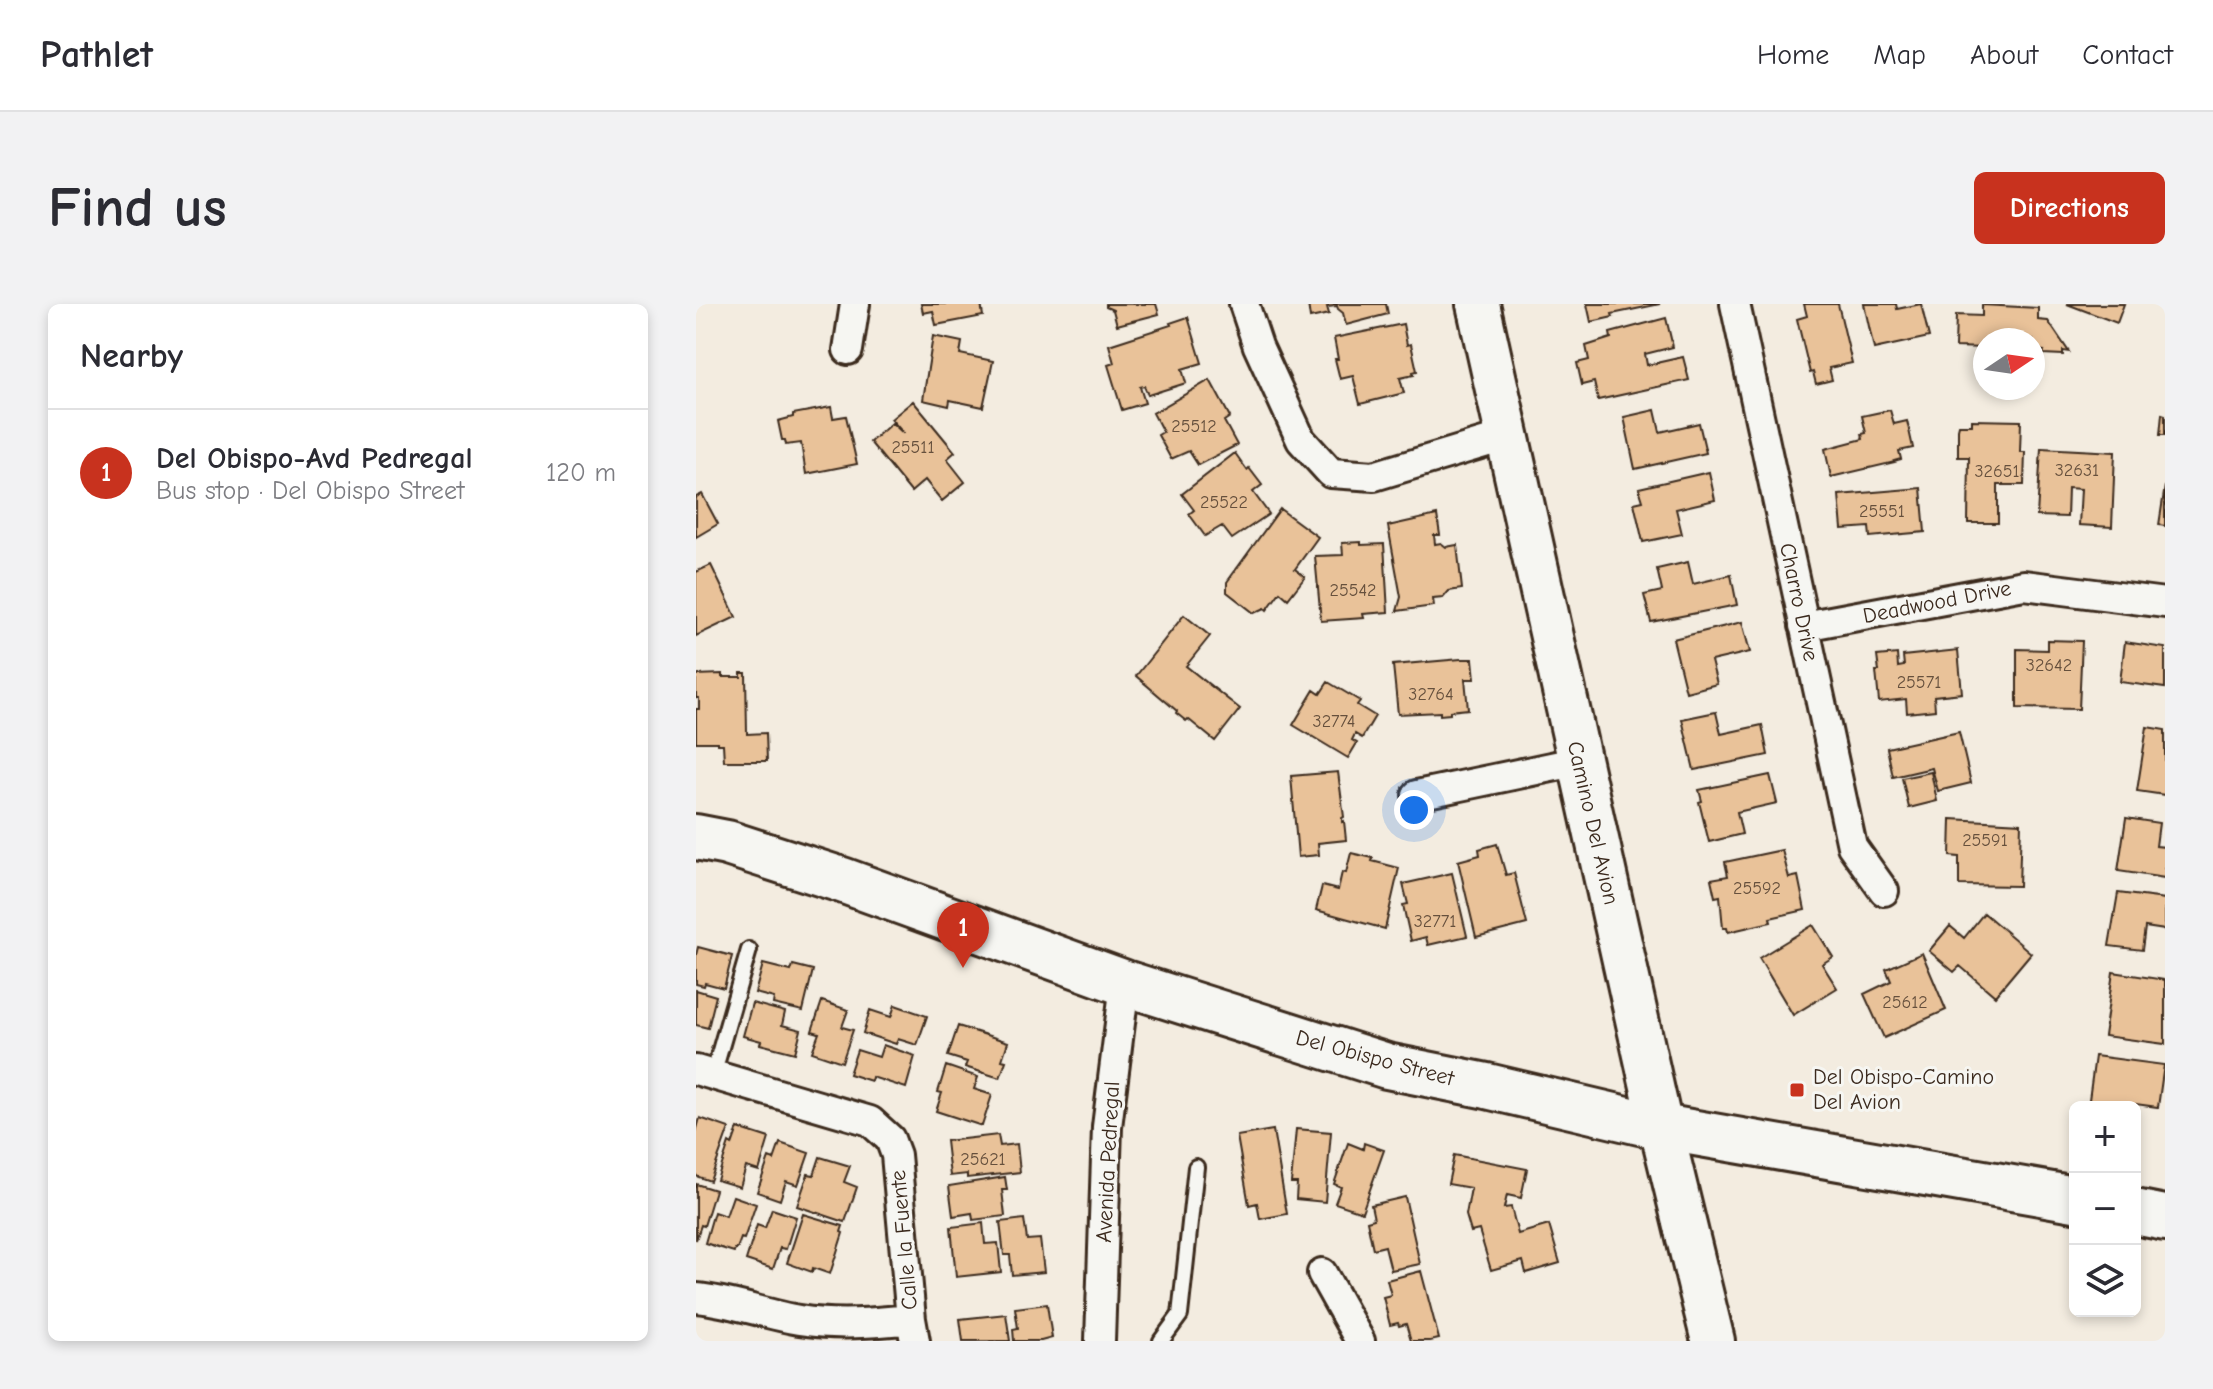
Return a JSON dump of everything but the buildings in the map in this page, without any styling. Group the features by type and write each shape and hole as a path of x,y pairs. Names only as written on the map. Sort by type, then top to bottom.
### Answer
{"main road":[{"name":"Camino Del Avion","path":"1478,304 1661,1127 1713,1341"},
{"name":"Del Obispo Street","path":"696,837 727,843 842,880 1125,983 1387,1066 1661,1127 2069,1198"},
{"path":"2141,1213 2165,1218"}],"street":[{"path":"848,350 855,304"},
{"path":"1244,304 1258,346 1301,440 1331,473 1374,476 1507,436"},
{"name":"Charro Drive","path":"1735,304 1852,846 1884,891"},
{"name":"Deadwood Drive","path":"1804,626 2024,585 2165,603"},
{"path":"1417,795 1580,761"},
{"name":"Avenida Pedregal","path":"1100,1341 1107,1127 1125,983"},
{"name":"Calle la Fuente","path":"705,1073 870,1121 890,1139 896,1155 913,1330"},
{"path":"1322,1273 1360,1341"},
{"path":"696,1298 715,1299 800,1320 913,1330"}],"lane":[{"path":"705,1073 749,950"},
{"path":"1161,1341 1180,1315 1196,1167"}],"place":[{"name":"Del Obispo-Avd Pedregal","path":"963,968"},
{"name":"Del Obispo-Camino Del Avion","path":"1797,1090"}]}
